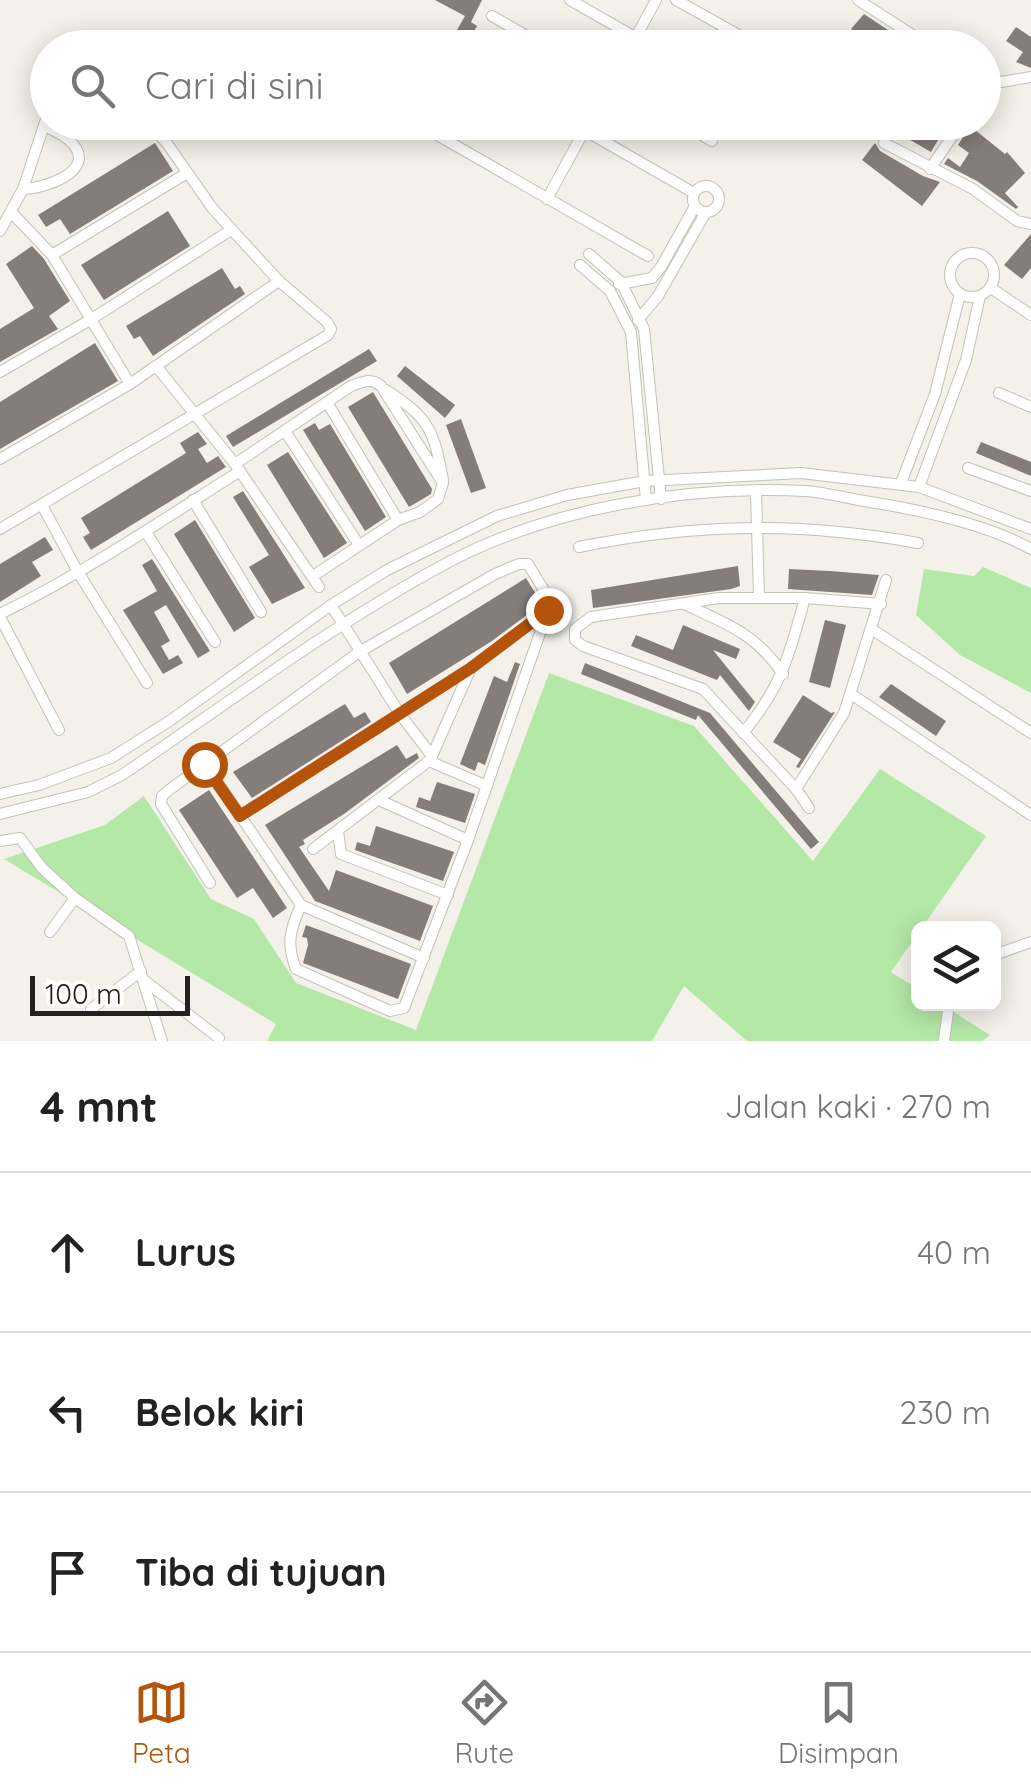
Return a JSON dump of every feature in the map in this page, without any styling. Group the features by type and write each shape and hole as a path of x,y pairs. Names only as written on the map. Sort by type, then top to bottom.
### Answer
{"street":[{"path":"570,0 615,30"},
{"path":"640,30 656,0"},
{"path":"676,0 730,30"},
{"path":"858,0 905,30"},
{"path":"492,16 516,30"},
{"path":"1001,82 1031,77"},
{"path":"0,231 23,189 40,140"},
{"path":"23,189 43,189 66,177 76,166 78,154 67,140"},
{"path":"0,529 328,335 331,329 328,322 278,282 231,230 164,140"},
{"path":"446,140 648,256"},
{"path":"547,198 580,140"},
{"path":"608,140 694,193"},
{"path":"930,169 950,140"},
{"path":"884,143 974,189 1018,221 1031,224"},
{"path":"52,255 187,173"},
{"path":"628,323 640,319 658,296 706,212 717,205 716,192 705,186 694,193"},
{"path":"610,291 621,282 652,278 695,206 694,193"},
{"path":"695,206 706,212"},
{"path":"12,213 52,255 130,384"},
{"path":"0,372 231,230"},
{"path":"589,254 621,282 644,329 660,499"},
{"path":"964,254 978,254 990,262 995,275 991,288 980,296 960,294 951,283 950,269 964,254"},
{"path":"580,265 610,291 628,323 646,500"},
{"path":"0,458 130,384 278,282"},
{"path":"991,288 1031,315"},
{"path":"901,484 935,394 960,294"},
{"path":"920,487 974,328 980,296"},
{"path":"59,730 0,616 146,532 194,500 237,467 285,431 351,386 375,380 405,402 430,428 443,483 438,499 359,545 316,582 237,467 156,366"},
{"path":"381,386 443,483"},
{"path":"935,394 951,400"},
{"path":"999,394 1031,407"},
{"path":"328,404 398,520"},
{"path":"285,431 359,545"},
{"path":"968,468 1031,491"},
{"path":"0,794 39,785 111,758 387,570 497,516 567,495 644,481 801,473 920,487 1031,530"},
{"path":"756,492 759,597"},
{"path":"0,814 88,792 122,775 342,625 446,563 508,536 576,515 646,500 807,492 910,508 1031,549"},
{"path":"951,520 957,499"},
{"path":"194,500 261,612"},
{"path":"42,506 148,684"},
{"path":"579,547 757,526 826,529 918,543"},
{"path":"146,532 215,642"},
{"path":"210,882 161,804 162,796 360,652 473,586 519,564 532,568 548,597 548,610 468,840 404,1008 390,1011 296,970 288,949 290,930 301,905"},
{"path":"796,789 844,713 886,580"},
{"path":"809,808 703,689 583,646 575,640 576,626 592,617 683,603 759,597 880,604"},
{"path":"742,733 768,703 783,674 805,598"},
{"path":"683,603 741,630 767,651 783,674"},
{"path":"331,605 430,758 487,786"},
{"path":"240,816 471,668 548,610"},
{"path":"873,630 1031,733"},
{"path":"314,849 430,758 471,668"},
{"path":"851,694 1031,815"},
{"path":"204,764 301,905 424,958"},
{"path":"379,800 468,840"},
{"path":"338,831 341,854 448,894"},
{"path":"0,841 20,838 42,868 75,898 129,936 162,1041"},
{"path":"50,932 75,898"},
{"path":"1001,953 1031,942"},
{"path":"91,1009 142,976"},
{"path":"142,976 219,1038"},
{"path":"944,1041 948,1011"}],"green space":[{"path":"983,567 1031,588 1031,693 960,655 916,615 924,569 974,576"},
{"path":"549,673 694,726 813,861 880,769 986,836 927,921 911,921 911,943 891,972 911,985 911,1011 952,1011 990,1035 982,1041 747,1041 684,986 652,1041 267,1041 276,1024 4,859 105,825 144,796 211,899 254,919 296,983 416,1030"}],"building":[{"path":"435,0 482,0 471,22 477,26 475,30 457,30 465,16"},
{"path":"864,14 888,30 852,30"},
{"path":"1016,27 1031,37 1031,68 1016,62 1023,52 1006,41"},
{"path":"910,140 938,140 931,152"},
{"path":"961,140 988,140 1007,152 1025,173 1005,193 1016,209 977,181 944,164 948,158 960,167 969,153 958,145"},
{"path":"155,143 173,171 70,234 60,219 46,227 38,215"},
{"path":"875,143 880,151 940,182 922,206 862,160"},
{"path":"168,211 190,246 104,300 81,265"},
{"path":"1031,234 1031,268 1022,279 1004,265"},
{"path":"32,246 70,301 49,316 58,329 0,362 0,329 34,308 6,264"},
{"path":"222,268 235,289 240,286 245,294 153,356 140,336 134,339 126,326"},
{"path":"95,343 118,381 0,449 0,402"},
{"path":"369,349 377,361 233,447 226,436"},
{"path":"405,366 455,405 445,418 397,376"},
{"path":"373,392 432,489 431,494 409,507 348,407"},
{"path":"461,419 486,488 471,493 446,425"},
{"path":"315,423 319,430 330,424 386,517 365,531 303,430"},
{"path":"198,432 207,444 198,449 207,463 218,456 226,467 91,550 83,537 90,533 81,518 186,453 180,443"},
{"path":"981,442 1031,462 1031,476 976,453"},
{"path":"288,452 347,543 324,558 267,465"},
{"path":"243,491 305,588 272,604 249,567 269,555 233,497"},
{"path":"195,520 255,618 234,632 174,534"},
{"path":"45,537 53,550 32,562 41,576 0,602 0,564"},
{"path":"152,559 210,651 198,658 166,605 154,612 170,641 161,646 169,660 178,655 183,663 163,674 123,610 157,591 142,565"},
{"path":"738,566 740,586 731,589 593,608 591,590"},
{"path":"789,569 879,575 872,595 788,589"},
{"path":"526,578 539,606 492,641 407,694 389,663"},
{"path":"825,620 846,625 830,688 809,682"},
{"path":"683,625 740,649 736,659 713,650 755,702 749,711 720,675 717,680 631,646 636,635 673,650"},
{"path":"515,662 520,664 485,765 478,762 475,771 460,764 494,676 507,682"},
{"path":"585,663 710,713 819,842 811,849 698,715 696,720 581,674"},
{"path":"891,684 946,721 936,736 879,697"},
{"path":"803,695 835,712 799,768 796,767 801,759 773,742"},
{"path":"345,704 354,718 365,712 371,722 252,798 233,772"},
{"path":"397,745 406,759 417,753 419,758 303,840 305,844 299,847 329,891 336,870 433,906 420,941 315,901 265,825"},
{"path":"437,782 475,794 465,823 416,807 419,797 430,801"},
{"path":"209,790 287,908 273,918 253,888 237,898 179,810"},
{"path":"376,826 454,852 443,881 355,850 357,842 370,846"},
{"path":"306,925 411,964 398,999 303,963 308,945 307,938 302,937"}],"route":[{"path":"204,764 240,816 471,668 548,610"}]}
